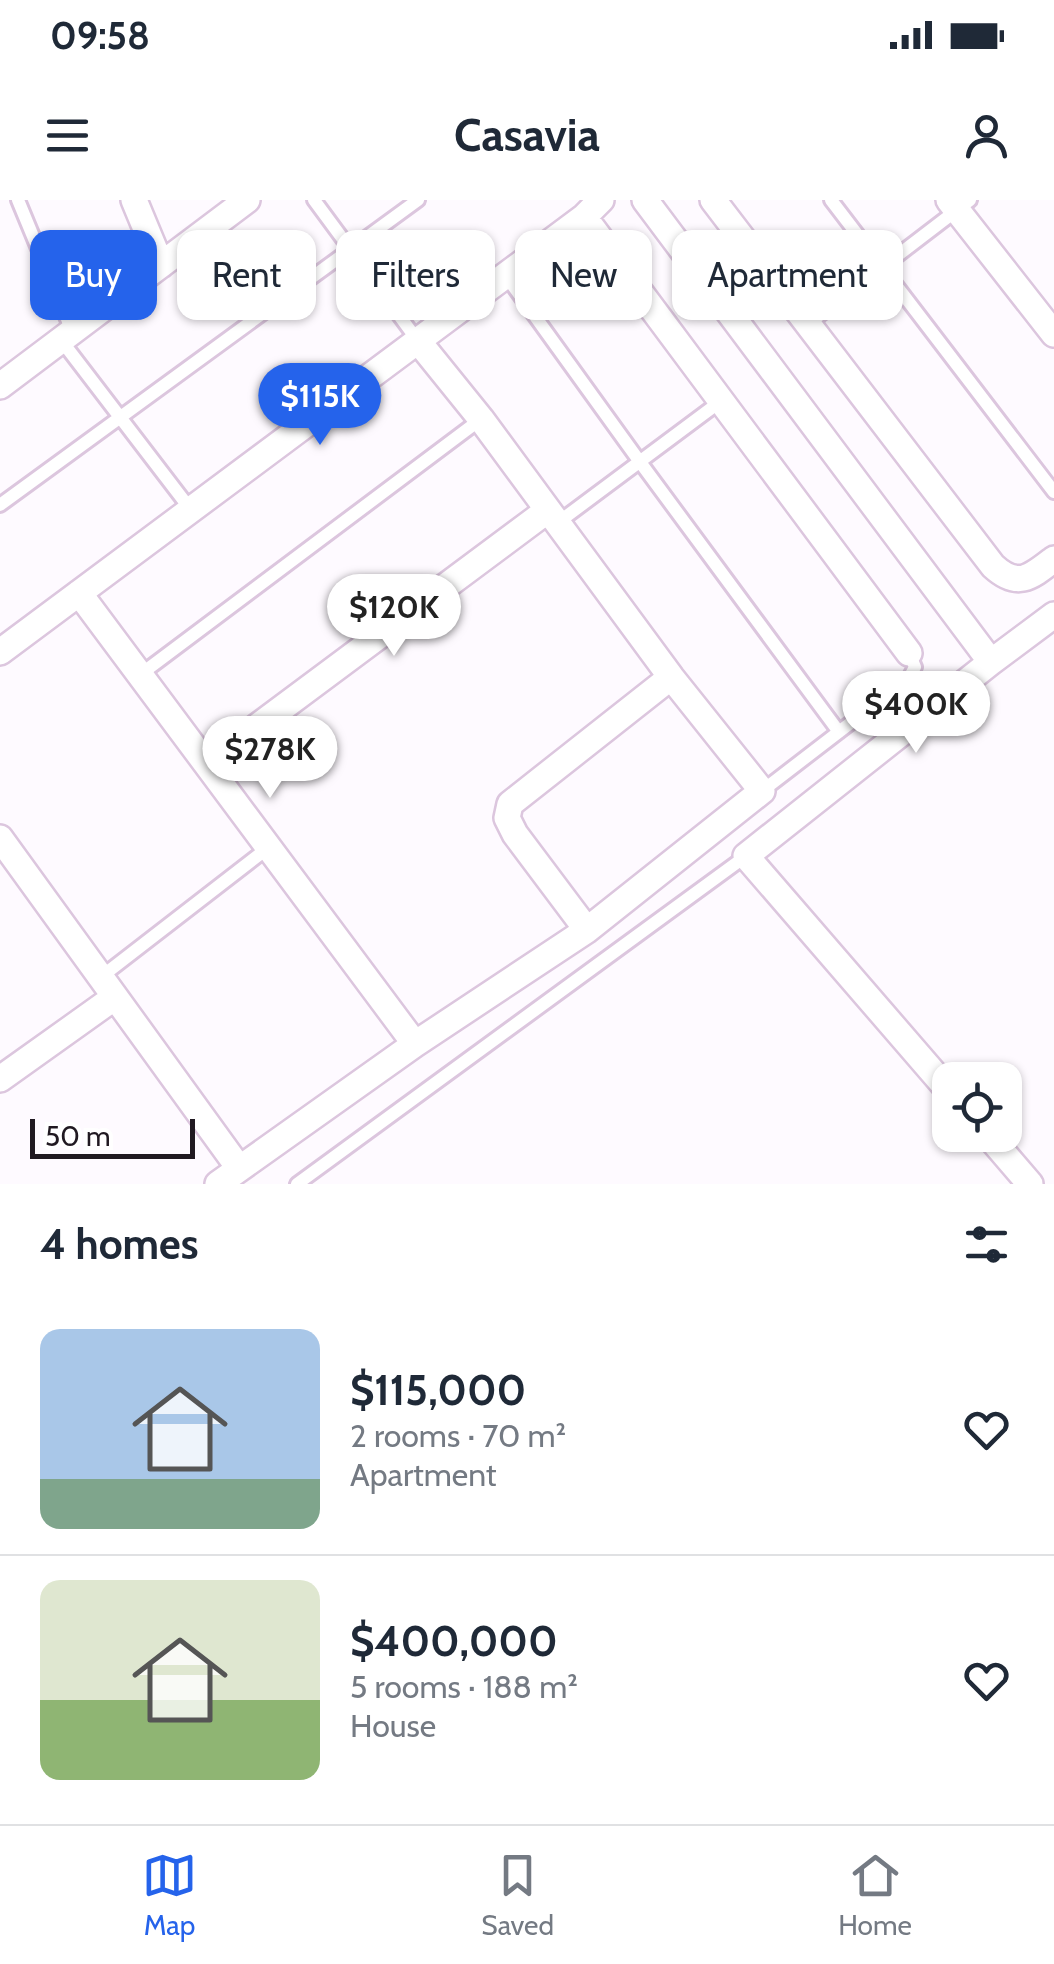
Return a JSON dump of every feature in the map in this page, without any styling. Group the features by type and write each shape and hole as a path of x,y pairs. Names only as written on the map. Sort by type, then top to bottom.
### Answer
{"street":[{"path":"134,200 162,264"},
{"path":"0,386 247,200"},
{"path":"645,200 991,662"},
{"path":"713,200 992,566 1004,576 1017,579 1032,576 1054,559"},
{"path":"958,203 1054,334"},
{"path":"0,652 593,209 720,401 909,654"},
{"path":"218,1184 415,1044 587,930 762,791 671,677 481,419 418,341"},
{"path":"207,764 552,517"},
{"path":"79,593 415,1044"},
{"path":"932,1071 746,856 1054,615"},
{"path":"587,930 515,834 507,818 510,804 671,677"},
{"path":"0,838 240,1168"},
{"path":"0,1079 108,987"},
{"path":"1003,1152 1030,1184"}],"lane":[{"path":"18,200 67,336 119,417 191,510"},
{"path":"314,200 337,230"},
{"path":"377,230 418,200"},
{"path":"831,200 854,230"},
{"path":"903,249 958,203"},
{"path":"0,505 336,260"},
{"path":"506,276 839,732"},
{"path":"903,294 1054,492"},
{"path":"403,320 418,341"},
{"path":"808,324 813,320"},
{"path":"552,517 640,462 720,401"},
{"path":"140,674 481,419"},
{"path":"762,791 908,678 914,667 909,654"},
{"path":"108,987 269,847"},
{"path":"297,1184 746,856"}]}
